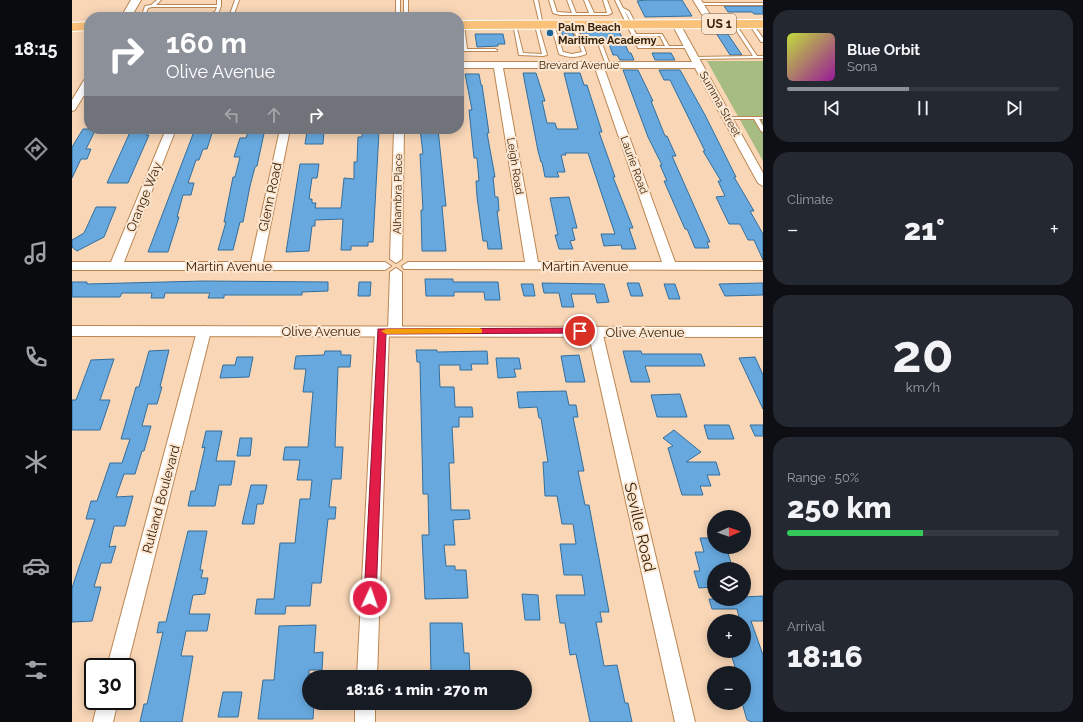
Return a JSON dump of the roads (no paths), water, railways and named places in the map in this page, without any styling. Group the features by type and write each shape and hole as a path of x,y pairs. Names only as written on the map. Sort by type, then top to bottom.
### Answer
{"main road":[{"name":"US 1","path":"464,25 544,25 574,19 632,28 676,24 757,24"},
{"path":"72,27 84,26"}],"street":[{"path":"129,12 136,0"},
{"path":"699,2 712,24"},
{"name":"Summa Street","path":"676,24 763,183"},
{"name":"Brevard Avenue","path":"464,66 603,65 696,62"},
{"name":"Leigh Road","path":"498,65 532,266"},
{"name":"Laurie Road","path":"603,65 670,266"},
{"path":"72,108 84,88"},
{"name":"Orange Way","path":"116,266 170,134"},
{"name":"Glenn Road","path":"256,266 284,134"},
{"name":"Alhambra Place","path":"396,259 399,134"},
{"path":"367,670 388,331 391,269 388,262 396,259 404,261 408,266 405,270 391,269"},
{"name":"Martin Avenue","path":"72,266 256,266 391,269"},
{"name":"Martin Avenue","path":"408,266 763,266"},
{"name":"Rutland Boulevard","path":"119,658 204,331"},
{"name":"Seville Road","path":"595,331 685,722"},
{"name":"Olive Avenue","path":"72,332 763,332"},
{"path":"103,722 106,710"},
{"path":"365,722 366,710"}],"lane":[{"path":"143,12 144,9 152,6 159,0"},
{"path":"216,12 219,6 219,0"},
{"path":"233,12 237,0"},
{"path":"398,0 398,12"},
{"path":"406,0 406,12"},
{"path":"536,0 544,25 561,53 565,55 581,55 584,53 569,0"},
{"path":"551,0 556,12 574,19 592,14 610,13 605,0"},
{"path":"586,0 592,14"},
{"path":"617,0 640,47 688,47"},
{"path":"699,2 763,4"},
{"path":"152,6 219,6"},
{"path":"734,24 756,57"},
{"path":"757,24 763,41"},
{"path":"514,25 521,54 543,55 546,54 544,25"},
{"path":"632,28 661,35 668,47"},
{"path":"464,45 465,50 495,50"},
{"path":"601,46 603,65"},
{"path":"696,62 763,57"},
{"path":"727,118 763,118"},
{"path":"756,118 763,130"}],"place":[{"name":"Palm Beach Maritime Academy","path":"550,33"}]}
